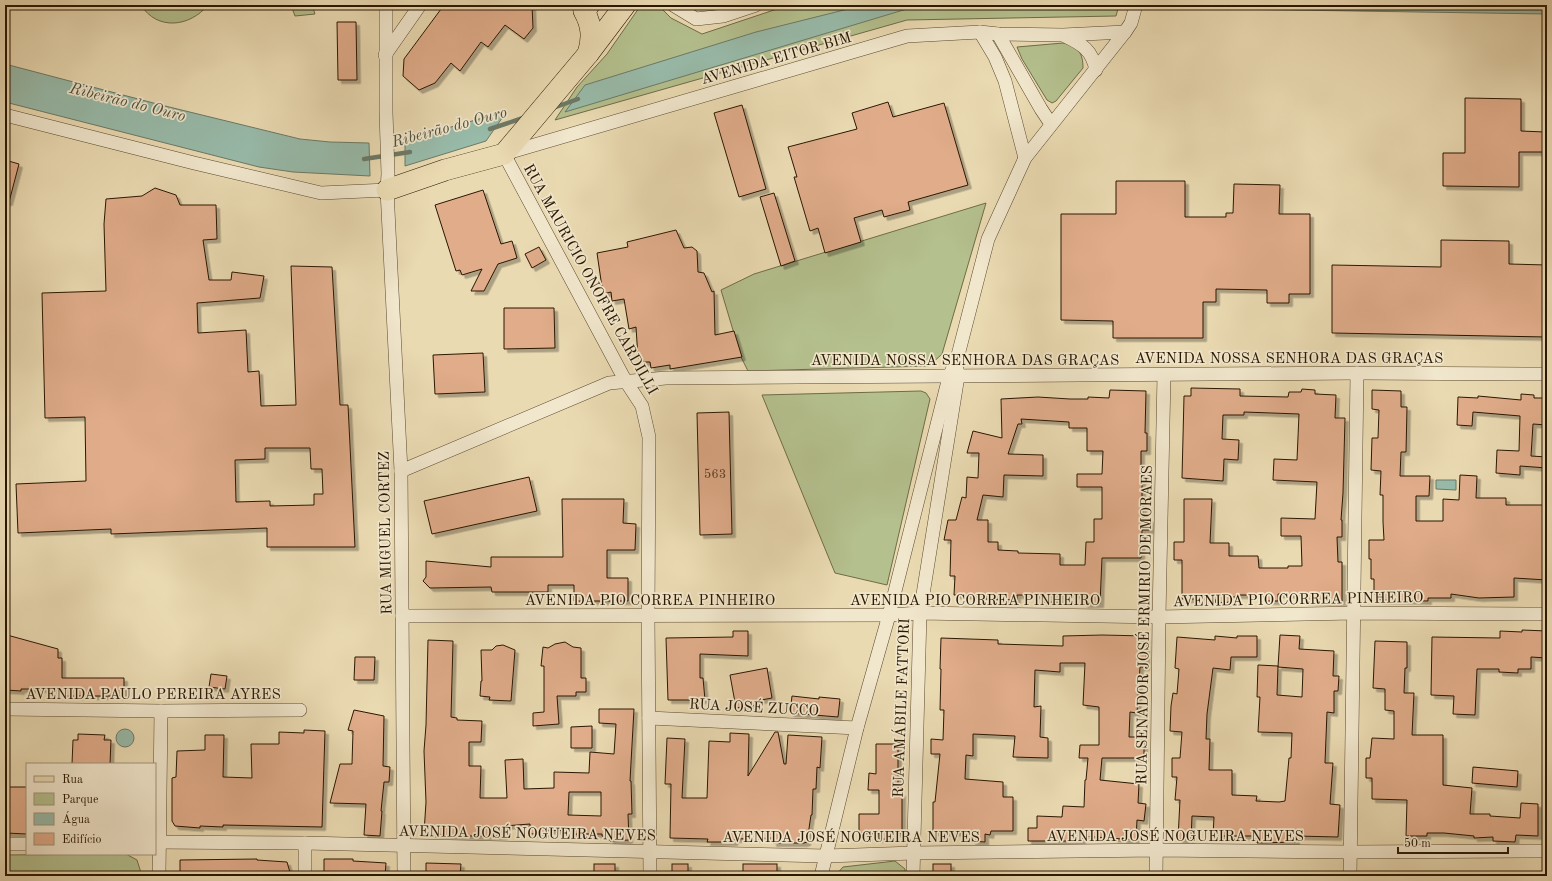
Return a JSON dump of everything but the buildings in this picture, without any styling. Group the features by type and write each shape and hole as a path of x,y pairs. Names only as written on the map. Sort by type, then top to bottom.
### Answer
{"main road":[{"path":"388,182 446,170 504,154 520,137 570,74 588,54 625,5"},
{"path":"583,7 589,20 592,34 592,42 588,54"}],"street":[{"name":"RUA MIGUEL CORTEZ","path":"386,5 386,120 401,471 404,876"},
{"path":"385,56 420,5"},
{"path":"674,5 696,19 723,16 756,5"},
{"path":"821,876 857,728 954,376 988,239 1025,158 1096,70 1128,27 1136,5"},
{"name":"AVENIDA EITOR BIM","path":"504,154 907,36 980,32 998,34 1063,35 1128,27"},
{"path":"980,32 995,57 1005,81 1025,158"},
{"path":"998,34 1041,110 1051,124"},
{"name":"AVENIDA EITOR BIM","path":"1063,35 1081,44 1094,58 1096,70"},
{"path":"5,115 194,163 321,193 388,182"},
{"name":"RUA MAURICIO ONOFRE CARDILLI","path":"504,154 625,380 642,406 649,437 648,616 650,876"},
{"path":"1350,876 1357,373"},
{"name":"AVENIDA NOSSA SENHORA DAS GRAÇAS","path":"401,471 608,383 625,380 666,378 1357,373 1547,374"},
{"name":"RUA SENADOR JOSÉ ERMIRIO DE MORAES","path":"1156,876 1164,375"},
{"name":"RUA AMÁBILE FATTORI","path":"913,876 920,613 954,376"},
{"name":"AVENIDA PIO CORREA PINHEIRO","path":"402,616 889,615 920,613 1159,617 1353,614 1547,614"},
{"name":"AVENIDA PAULO PEREIRA AYRES","path":"5,709 161,711 300,710"},
{"path":"159,876 157,842 161,711"},
{"name":"RUA JOSÉ ZUCCO","path":"649,718 857,728"},
{"name":"AVENIDA JOSÉ NOGUEIRA NEVES","path":"157,842 826,856 914,853 1157,850 1350,852 1547,851"},
{"path":"5,844 26,844"},
{"path":"304,844 305,876"}],"green space":[{"path":"141,5 208,5 192,18 183,22 174,23 156,19"},
{"path":"291,5 312,5 315,14 295,16"},
{"path":"641,5 658,5 671,18 702,34 789,5 1119,5 1116,16 907,20 555,120 577,87 607,54"},
{"path":"1063,43 1076,48 1079,51 1082,58 1083,68 1056,101 1052,103 1047,100 1022,59 1017,47"},
{"path":"986,203 942,354 929,366 748,371 741,357 721,290 754,274"},
{"path":"921,391 926,393 930,399 887,585 835,573 762,395"},
{"path":"5,855 128,855 137,860 142,876 5,876"},
{"path":"895,861 905,869 905,876 835,876 843,867"}],"water":[{"path":"864,5 1115,5 1114,8 910,8 565,112 585,85 756,32"},
{"path":"1162,5 1547,5 1547,14 1162,8"},
{"path":"5,64 161,105 300,139 330,142 369,143 370,176 293,172 259,167 5,102"},
{"path":"507,111 486,141 405,166 405,142 416,137"},
{"path":"1436,480 1456,480 1456,490 1436,489"},
{"path":"125,729 129,730 133,734 133,742 129,746 125,747 121,746 117,742 116,738 117,734 121,730"}],"waterway":[{"name":"Ribeirão do Ouro","path":"553,108 578,99"},
{"name":"Ribeirão do Ouro","path":"490,129 523,118"},
{"name":"Ribeirão do Ouro","path":"364,159 410,152"}]}
